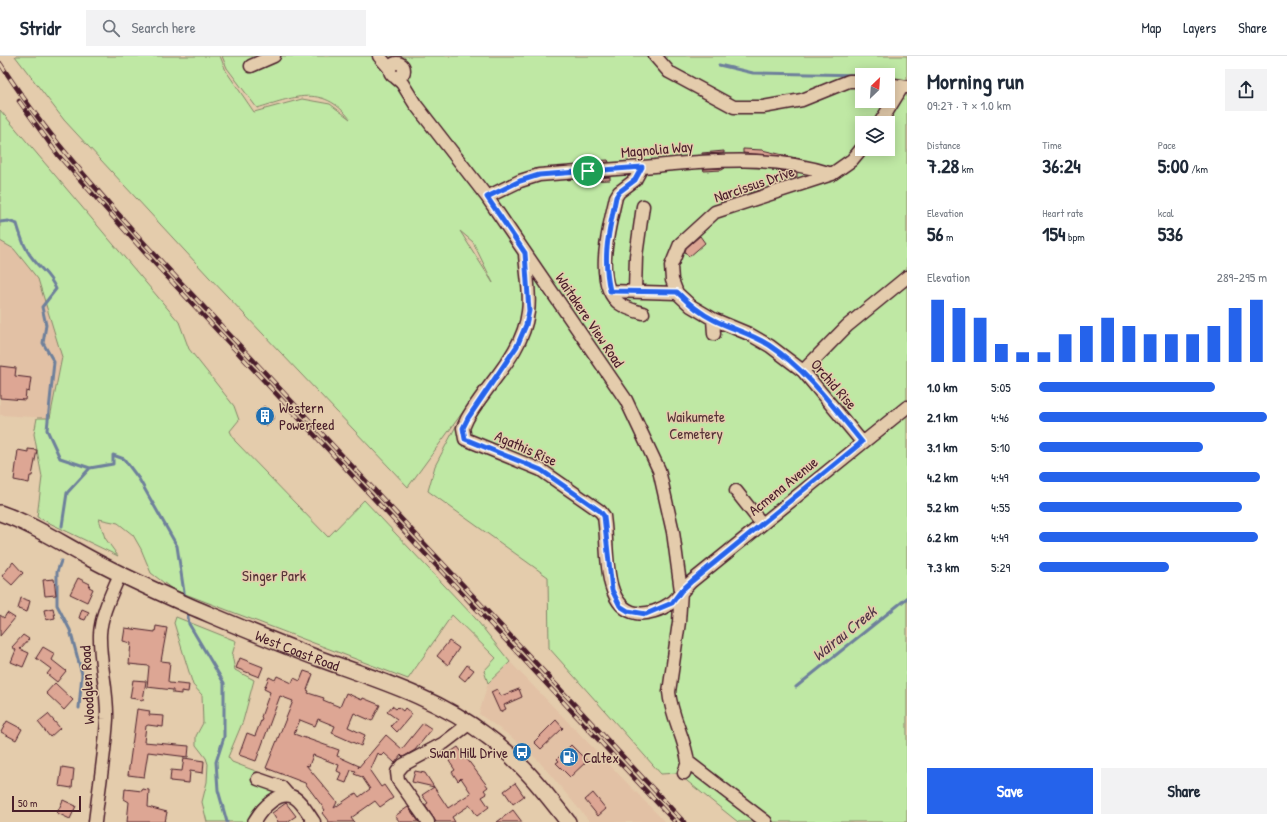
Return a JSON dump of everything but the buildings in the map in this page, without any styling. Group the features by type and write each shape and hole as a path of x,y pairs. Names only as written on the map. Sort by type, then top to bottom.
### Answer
{"main road":[{"name":"West Coast Road","path":"0,513 21,521 120,574 193,607 303,653 410,692 439,705 470,723 505,750 542,789 566,821"}],"street":[{"path":"251,66 274,56"},
{"path":"379,56 400,66"},
{"path":"386,56 400,66"},
{"path":"655,56 669,72 734,107 763,107 802,100 849,81 855,81"},
{"name":"Waitakere View Road","path":"400,66 410,89 410,95 487,197 626,400 659,470 673,532 681,591 679,622 669,692 670,703 687,752 688,762"},
{"path":"885,116 904,87"},
{"name":"Narcissus Drive","path":"677,292 672,280 671,266 674,255 680,244 716,212 832,174 855,156"},
{"name":"Magnolia Way","path":"487,197 520,181 539,175 715,160 771,161 810,167 832,174"},
{"path":"642,167 635,180 619,192 616,197 605,253 605,270 610,291 619,304 643,313"},
{"path":"635,290 636,256 643,206"},
{"name":"Agathis Rise","path":"525,253 529,297 526,325 517,346 468,418 463,428 465,439 541,470 600,511 604,516 612,590 620,606 628,611 646,614 672,603 681,591"},
{"path":"802,371 847,326 907,277"},
{"path":"610,291 635,290 677,292 692,306 713,319 714,334"},
{"name":"Orchid Rise","path":"713,319 749,334 770,346 802,371 862,442"},
{"name":"Acmena Avenue","path":"681,591 862,442 907,407"},
{"path":"736,491 762,524"},
{"name":"Woodglen Road","path":"96,822 107,718 105,677 100,652 100,634 104,616 120,574"},
{"path":"428,822 398,780 398,772 403,765 444,743 470,723"},
{"path":"684,773 688,762 766,822"},
{"path":"258,779 281,787 300,802 314,822"},
{"path":"254,822 262,809 277,797 288,794"}],"shaded area":[{"path":"0,241 14,249 38,279 62,357 50,418 0,415"},
{"path":"510,662 665,822 590,822 537,759 510,736 479,714 488,683"}],"green space":[{"name":"Waikumete Cemetery","path":"15,56 220,56 226,71 254,112 302,99 330,104 350,119 329,101 317,97 306,96 282,100 257,108 227,68 222,56 907,56 907,822 738,822 677,773 661,774 549,648 548,577 428,491 435,466 465,409 408,487 209,277 64,120","holes":["460,231 473,242 493,283"]},
{"name":"Singer Park","path":"0,110 179,322 189,349 234,406 239,420 230,431 235,441 328,537 364,500 475,618 510,662 488,683 484,671 496,658 452,615 408,679 172,589 151,573 141,549 133,535 118,523 99,519 105,538 118,556 37,517 42,477 34,434 37,418 50,418 62,357 38,279 14,249 0,241"},
{"path":"176,617 236,641 232,655 235,670 254,680 243,721 228,757 232,762 258,772 254,781 276,790 257,805 249,822 207,822 202,802 207,782 208,764 206,758 196,745 196,736 203,723 202,695 193,685 174,623"}],"waterway":[{"path":"719,65 753,73 855,75"},
{"path":"0,222 8,221 17,224 27,251 48,276 56,289 42,307 46,325 43,343 54,362 47,430 60,458 90,468 113,464 113,455 124,459 139,479 177,546 185,599"},
{"path":"62,526 67,493 90,468"},
{"path":"61,561 57,572 57,605 70,630 82,674 79,708"},
{"name":"Wairau Creek","path":"796,687 907,598"},
{"path":"187,610 189,624 224,683 224,737 216,762 218,790 227,822"}],"railway":[{"path":"0,63 33,111 69,157 146,245 684,822"},
{"path":"19,101 58,155 146,254 675,822"}],"place":[{"name":"Western Powerfeed","path":"265,416"},
{"name":"Swan Hill Drive","path":"522,752"},
{"name":"Caltex","path":"569,757"}],"route":[{"path":"642,167 635,180 619,192 616,197 605,253 605,270 610,291 635,290 677,292 692,306 713,319 749,334 770,346 802,371 862,442 692,581 681,591 672,603 646,614 638,614 628,611 620,606 616,599 612,590 610,578 604,516 596,506 541,470 465,439 463,431 471,412 517,346 526,325 529,311 525,253 487,197 520,181 539,175 588,171 642,167"}]}
